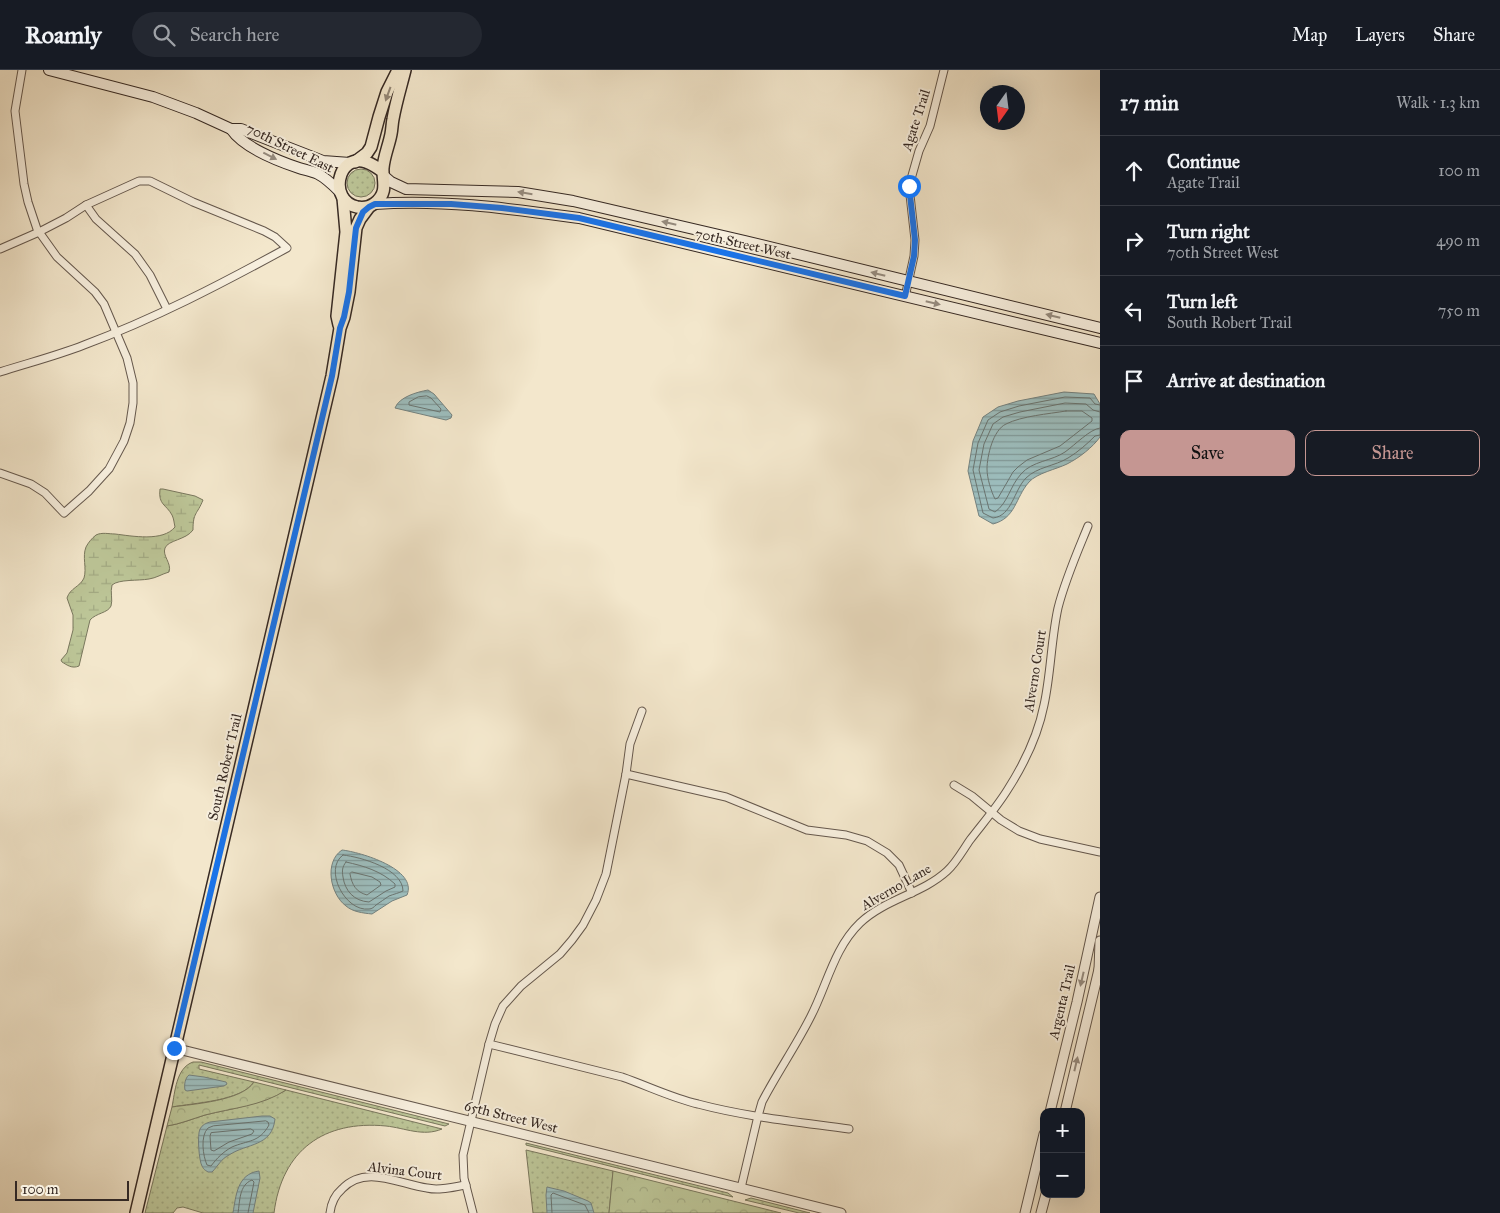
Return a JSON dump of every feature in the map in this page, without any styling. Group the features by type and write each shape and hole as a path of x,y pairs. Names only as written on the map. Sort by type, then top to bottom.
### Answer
{"main road":[{"name":"70th Street East","path":"49,70 153,97 196,113 231,129 241,129 323,161 352,162"},
{"path":"398,70 387,92 371,147 367,153 343,169 340,175 341,194 350,205 356,207 372,205 383,192 385,156 406,70"},
{"name":"70th Street East","path":"231,129 236,137 266,155 316,173 331,183 341,194"},
{"path":"352,162 362,161 369,163 384,174"},
{"name":"70th Street West","path":"384,174 391,182 406,189 518,192 573,201 1100,328"},
{"name":"South Robert Trail","path":"340,328 337,316 346,232 341,194"},
{"name":"70th Street West","path":"372,205 451,204 502,208 579,218 1100,343"},
{"name":"South Robert Trail","path":"136,1213 330,386 340,328 349,292 356,228 360,219 372,205"}],"street":[{"path":"0,473 30,484 45,493 64,513 89,491 109,469 124,441 130,423 133,402 133,383 127,358 104,304 95,292 57,257 39,232 28,202 15,111 22,70"},
{"name":"Agate Trail","path":"905,296 914,256 915,240 909,186 919,151 930,126 944,70"},
{"path":"0,249 39,232 86,205 139,181 150,181 196,203 264,231 275,237 287,248 226,281 117,332 82,346 0,372"},
{"path":"86,205 96,219 135,254 150,275 166,309"},
{"name":"Alverno Court","path":"990,813 1020,769 1039,723 1047,690 1052,640 1058,609 1072,564 1088,526"},
{"path":"473,1213 466,1185 463,1155 495,1024 503,1006 521,986 566,947 591,912 606,874 626,774 630,744 642,712"},
{"path":"626,774 726,797 807,830 846,835 867,841 887,854 899,865 912,893"},
{"path":"954,785 972,796 990,813 1029,836 1100,852"},
{"name":"Alverno Lane","path":"741,1188 762,1102 821,996 840,948 860,922 886,904 912,893 948,870 990,813"},
{"name":"Argenta Trail","path":"1051,1108 1100,898"},
{"name":"Argenta Trail","path":"1066,1108 1099,968 1100,941"},
{"path":"489,1044 622,1077 696,1104 758,1116 848,1129"},
{"name":"65th Street West","path":"174,1048 841,1213"},
{"path":"1025,1213 1040,1151"},
{"name":"Alvina Court","path":"330,1213 334,1199 340,1191 351,1181 363,1177 382,1177 432,1189 466,1185"},
{"path":"1041,1213 1045,1198"}],"green space":[{"path":"361,169 371,173 375,183 371,193 361,197 351,193 347,183 351,173"},
{"path":"160,489 195,496 203,500 195,517 193,530 186,536 170,543 165,548 169,572 145,580 124,581 112,585 111,606 90,620 79,666 74,667 62,662 61,660 67,653 73,630 73,615 67,598 70,592 84,578 86,547 96,535 101,534 147,537 170,532 175,527 174,520 170,511 161,501"},
{"path":"193,1062 201,1062 449,1124 445,1126 199,1065 199,1069 254,1082 248,1088 228,1097 172,1107 177,1081 183,1069"},
{"path":"254,1082 286,1090 267,1100 167,1126 172,1107 204,1103 239,1094"},
{"path":"286,1090 442,1129 421,1132 386,1126 364,1125 343,1128 325,1134 297,1156 286,1172 274,1213 203,1213 183,1207 177,1208 173,1213 145,1213 167,1126 257,1103"},
{"path":"526,1143 728,1193 733,1197 526,1145"},
{"path":"526,1150 613,1171 609,1213 533,1213"},
{"path":"613,1171 781,1213 609,1213"},
{"path":"751,1198 810,1213 799,1213 745,1200"}],"water":[{"path":"428,390 434,394 452,415 451,418 446,420 395,408 404,398"},
{"path":"1064,392 1094,394 1100,404 1100,437 1076,459 1029,482 1011,512 1001,521 993,524 979,516 968,471 973,441 983,417 998,407"},
{"path":"342,850 373,858 396,870 404,877 408,886 407,895 392,901 372,914 358,912 349,908 340,901 331,878 333,862 336,855"},
{"path":"189,1075 226,1082 227,1084 187,1091 185,1090 185,1084"},
{"path":"270,1116 275,1119 273,1128 264,1140 226,1157 212,1172 204,1169 200,1159 199,1142 199,1132 203,1125 210,1122"},
{"path":"259,1171 260,1178 253,1213 233,1213 237,1193 242,1181 246,1176"},
{"path":"547,1187 564,1191 588,1201 591,1203 594,1213 547,1213"}],"route":[{"path":"174,1048 332,376 340,328 349,292 356,228 363,212 375,204 389,202 502,208 579,218 905,296 914,256 915,240 909,186"}]}
